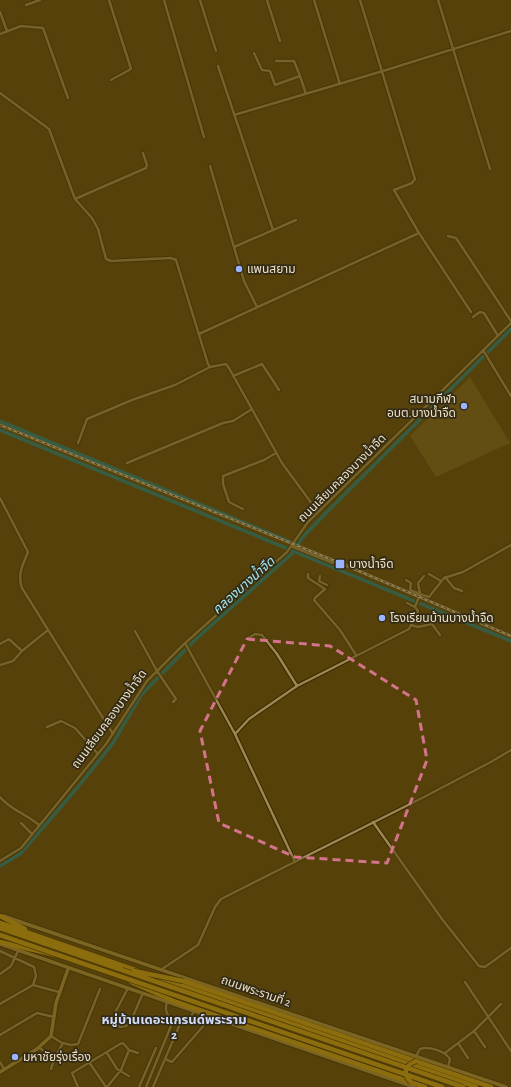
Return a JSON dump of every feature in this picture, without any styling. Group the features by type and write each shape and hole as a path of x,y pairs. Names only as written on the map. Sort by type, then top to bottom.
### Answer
{"highway":[{"path":"0,916 60,944"},
{"name":"ถนนพระรามที่ 2","path":"0,923 476,1087"},
{"path":"0,928 463,1087"},
{"path":"0,934 445,1087"},
{"path":"0,934 442,1087"},
{"path":"0,943 12,944 46,954 59,954"},
{"path":"122,970 183,981 416,1059 491,1087"},
{"path":"120,976 176,1002 412,1085 425,1087"},
{"path":"412,1085 406,1076 406,1069 409,1064 416,1059"}],"main road":[{"name":"ถนนพระรามที่ 2","path":"0,916 162,969 416,1059 506,1087"},
{"path":"0,943 68,969 143,993 412,1085"},
{"path":"0,1072 39,1048 51,1036 59,992 68,969"}],"street":[{"path":"26,5 39,0"},
{"path":"109,0 131,69 111,80"},
{"path":"164,0 204,136"},
{"path":"200,0 216,51"},
{"path":"267,0 280,41"},
{"path":"314,0 340,84"},
{"path":"360,0 415,179 412,183 394,190 419,233 471,312"},
{"path":"438,0 490,169"},
{"path":"0,12 7,31"},
{"path":"0,34 21,26 41,27 45,30 68,98"},
{"path":"234,115 383,72 511,31"},
{"path":"254,53 262,70 270,71 275,85 300,76"},
{"path":"276,61 294,61 306,94"},
{"path":"218,66 273,230"},
{"path":"0,93 49,129 78,198 95,223 106,259 111,261 171,258 176,260 201,333 206,361 210,367"},
{"path":"78,198 146,168 147,165 143,153"},
{"path":"210,166 244,281 257,307"},
{"path":"234,247 296,220"},
{"path":"201,333 419,233"},
{"path":"448,236 456,238 511,322"},
{"path":"473,316 480,312 484,313 498,336"},
{"name":"ถนนเลียบคลองบางน้ำจืด","path":"0,861 19,850 98,754 113,734 139,690 186,644 287,552 305,525 484,351 511,322"},
{"path":"484,351 511,396"},
{"path":"78,443 87,419 132,400 175,385 210,367 226,364 236,375 252,409 290,475 318,512"},
{"path":"236,375 262,364 279,390"},
{"path":"127,463 223,423 233,421 252,409"},
{"path":"243,509 229,502 223,484 223,476 264,460 276,452"},
{"path":"0,498 28,552 21,569 20,583 113,734"},
{"path":"406,580 411,583 410,590 429,597 441,580 445,577 463,572 511,545"},
{"path":"293,547 333,563"},
{"path":"308,574 308,578 324,589"},
{"path":"429,574 441,580"},
{"path":"320,576 319,581 327,585"},
{"path":"235,734 249,719 297,686 404,632 411,626 418,612 416,606 420,594 418,583 424,576"},
{"path":"445,577 454,588 462,591"},
{"path":"328,581 327,585 314,600 340,630 356,655"},
{"path":"407,604 416,606"},
{"path":"411,626 418,627 432,624 440,635"},
{"path":"0,664 13,661 22,651 48,630"},
{"path":"135,631 158,672 176,699 173,702"},
{"path":"247,638 255,634 262,635 278,654 297,686"},
{"path":"0,644 10,639 22,651"},
{"path":"186,644 235,734 295,862"},
{"path":"47,727 62,721 75,728 98,754"},
{"path":"162,969 198,945 218,901 489,763 511,750"},
{"path":"0,797 12,809 24,814 39,825"},
{"path":"373,822 442,919 480,966 486,966 511,948"},
{"path":"21,823 32,834"},
{"path":"0,951 15,957 35,969 36,976 33,985 0,1004"},
{"path":"0,974 11,966 18,951"},
{"path":"465,982 511,1051"},
{"path":"33,985 59,992"},
{"path":"128,988 115,1014 115,1023 120,1027 130,1023 143,993"},
{"path":"51,1036 63,1043 71,1045 79,1042 100,989"},
{"path":"167,1002 167,1015 173,1021 180,1024"},
{"path":"445,1053 474,1031 501,1004"},
{"path":"153,1087 180,1024 189,1020 194,1011"},
{"path":"0,1035 37,1013 54,1017"},
{"path":"146,1087 173,1021"},
{"path":"165,1059 172,1062 205,1024"},
{"path":"474,1031 485,1047"},
{"path":"51,1068 63,1043"},
{"path":"78,1087 72,1073 89,1062 123,1043 128,1050 138,1053"},
{"path":"458,1043 468,1058"},
{"path":"416,1059 420,1049 426,1047 445,1053 450,1058 448,1068"},
{"path":"39,1048 55,1057"},
{"path":"139,1087 156,1048"},
{"path":"89,1062 107,1087 121,1070 128,1050"},
{"path":"107,1053 117,1069 129,1076"},
{"path":"0,1062 4,1069"}],"highlighted area":[{"path":"247,639 330,646 416,700 427,760 387,863 295,857 219,823 200,731"}],"shaded area":[{"name":"สนามกีฬา อบต.บางน้ำจืด","path":"470,377 510,443 436,477 410,436"}],"waterway":[{"name":"คลองบางน้ำจืด","path":"0,866 20,854 78,787 113,743 141,695 197,638 296,550 301,539 324,515 511,329"},
{"path":"0,421 298,545"},
{"path":"0,430 511,641"}],"railway":[{"path":"0,425 340,563 511,636"}],"place":[{"name":"แพนสยาม","path":"239,269"},
{"name":"สนามกีฬา อบต.บางน้ำจืด","path":"464,406"},
{"name":"บางน้ำจืด","path":"340,564"},
{"name":"โรงเรียนบ้านบางนํ้าจืด","path":"382,618"},
{"name":"มหาชัยรุ่งเรื่อง","path":"15,1057"}],"district":[{"name":"หมู่บ้านเดอะแกรนด์พระราม 2","path":"174,1026"}]}
